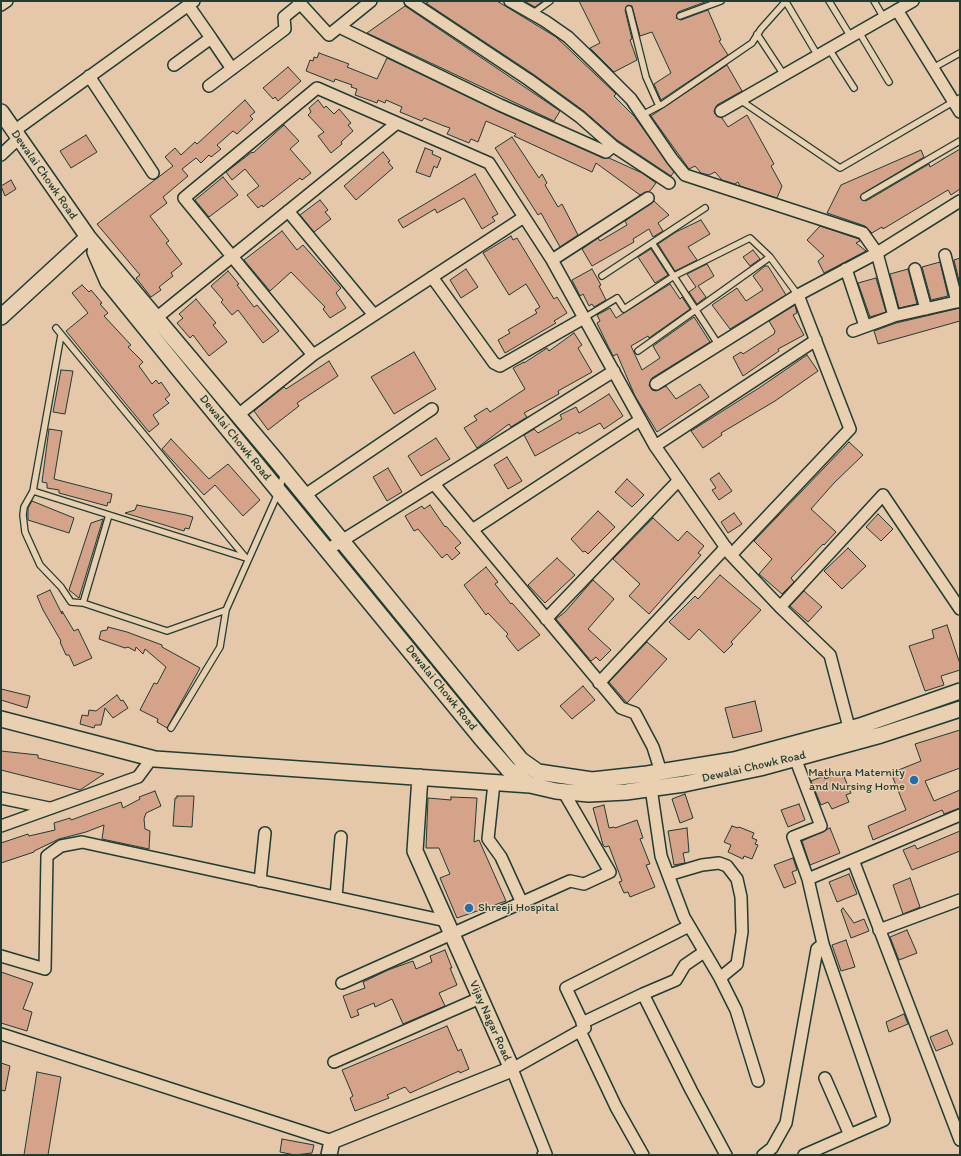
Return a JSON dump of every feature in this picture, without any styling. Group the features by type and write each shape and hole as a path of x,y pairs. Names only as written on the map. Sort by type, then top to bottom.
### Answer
{"main road":[{"name":"Dewalai Chowk Road","path":"1,112 88,237 305,495 521,760 538,772 592,780 661,772 734,760 852,736 881,736 960,709"},
{"name":"Dewalai Chowk Road","path":"88,237 108,282 481,738 508,768 530,785 588,794 626,792 707,779 794,758 852,736 960,691"},
{"path":"1,317 88,237"},
{"path":"1,719 152,758 530,785 538,772"},
{"name":"Vijay Nagar Road","path":"330,1148 512,1069 415,851 420,777"}],"street":[{"path":"1,5 7,1"},
{"path":"209,86 286,29 284,17 299,3 329,35 371,1"},
{"path":"410,1 529,80 580,117 612,146 669,183"},
{"path":"510,1 568,37 630,99 685,175 863,233 877,253 894,316"},
{"path":"721,111 913,1"},
{"path":"1,155 17,135 89,76 191,3 211,38 232,69"},
{"path":"897,10 933,68 957,100 960,112"},
{"path":"339,27 500,105 606,152 612,146"},
{"path":"174,65 211,38"},
{"path":"89,76 153,173"},
{"path":"313,354 184,198 317,88 489,163 552,260 640,420 655,446 678,480 728,551 780,607 830,655 852,736"},
{"path":"145,327 397,123"},
{"path":"552,260 648,198"},
{"path":"656,384 798,295 877,253 960,201"},
{"path":"288,211 374,315"},
{"path":"238,415 313,354 524,217"},
{"path":"853,331 894,316 959,302 945,255"},
{"path":"846,269 865,326"},
{"path":"915,269 926,309"},
{"path":"432,277 494,363 500,366 584,318"},
{"path":"599,683 850,429 798,295"},
{"path":"655,446 816,340"},
{"path":"327,550 614,371"},
{"path":"305,495 432,409"},
{"path":"472,530 640,420"},
{"path":"546,619 678,480"},
{"path":"434,484 599,683 621,708 635,713 653,747 661,772"},
{"path":"780,607 883,495 960,609"},
{"path":"1,826 138,778 152,758"},
{"path":"794,758 821,826 793,837 808,879 823,944 884,1120 804,1155"},
{"path":"494,783 488,839 501,858 522,903"},
{"path":"651,788 661,856 689,926 720,978 736,1010 758,1081"},
{"path":"342,984 570,881 584,884 610,872 563,791"},
{"path":"1,798 49,808"},
{"path":"808,879 960,815"},
{"path":"260,881 265,833"},
{"path":"336,897 341,837"},
{"path":"1,956 45,970 47,856 61,846 82,842 446,921"},
{"path":"853,860 960,1140"},
{"path":"668,874 702,865 719,863 727,866 738,879 741,897 742,932 737,964 720,978"},
{"path":"879,930 960,900"},
{"path":"643,1155 616,1108 566,988 689,926"},
{"path":"763,1155 772,1148 786,1123 817,949 823,944"},
{"path":"543,1155 546,1154 512,1069 581,1027 643,994 676,980 685,965 704,952"},
{"path":"643,994 691,1090 726,1155"},
{"path":"334,1062 480,998"},
{"path":"1,1034 330,1148"},
{"path":"825,1078 850,1135"}],"lane":[{"path":"532,14 550,1"},
{"path":"680,16 721,1"},
{"path":"642,115 659,106 752,43 757,34 786,1 818,56"},
{"path":"829,1 855,34 889,82"},
{"path":"874,1 884,18"},
{"path":"629,9 646,77 659,106"},
{"path":"757,34 784,75"},
{"path":"829,49 854,88"},
{"path":"933,68 960,53"},
{"path":"740,100 840,168 957,100"},
{"path":"864,197 960,141"},
{"path":"602,276 704,208"},
{"path":"584,318 617,298 624,309 674,276 750,238 770,258 798,295"},
{"path":"652,243 718,344"},
{"path":"638,351 770,258"},
{"path":"33,491 246,558 56,328"},
{"path":"61,335 33,491 24,507 23,515 25,532 40,565 57,582 71,602 83,603 167,631 226,610"},
{"path":"171,728 220,647 226,610 278,491 285,471"},
{"path":"83,603 109,515"}],"building":[{"path":"430,1 497,1 556,37 616,94 614,96 634,116 674,172 671,176 617,140 584,111 533,74 426,3"},
{"path":"524,1 543,1 535,7"},
{"path":"579,1 704,1 705,2 678,12 676,18 681,20 708,10 721,40 719,41 728,55 661,100 654,84 671,73 652,32 640,36 632,6 628,5 625,10 632,39 630,40 637,60 614,72 590,48 600,43"},
{"path":"405,6 560,111 554,121 367,33"},
{"path":"319,53 349,64 347,67 377,79 387,58 497,111 603,158 609,158 642,173 656,183 650,191 640,195 596,163 592,172 514,136 516,134 486,121 478,142 471,139 469,143 447,134 450,128 424,118 422,121 400,112 402,107 386,100 385,103 378,100 377,103 355,95 357,89 351,87 352,85 335,79 334,82 306,71 310,60 313,61 314,57 317,58"},
{"path":"727,65 742,91 717,105 714,111 715,114 722,118 728,127 747,115 774,164 771,166 782,186 777,198 740,186 738,182 735,184 722,180 715,172 709,175 701,173 695,166 689,169 651,116"},
{"path":"288,67 301,81 278,101 275,97 273,99 263,88"},
{"path":"245,100 255,112 250,116 253,119 237,134 233,131 217,145 221,149 211,157 209,155 201,163 196,158 182,169 188,176 163,197 167,203 150,216 169,241 166,243 182,264 171,273 173,276 159,287 161,290 151,297 136,278 140,275 97,224 173,166 165,157 175,148 181,155 195,142 197,144"},
{"path":"318,100 324,108 326,106 334,114 339,109 351,123 348,125 353,131 341,142 342,144 331,153 318,136 324,132 308,115 311,112 309,108"},
{"path":"284,125 299,141 290,149 311,173 302,180 300,178 263,207 262,205 258,208 247,195 259,186 245,169 232,180 226,172 252,152 253,153"},
{"path":"86,135 97,152 71,168 60,151"},
{"path":"512,137 539,178 542,174 547,183 545,185 558,207 562,204 578,235 560,247 541,213 538,215 495,148"},
{"path":"425,148 433,151 432,154 441,158 437,168 434,166 430,177 416,172"},
{"path":"960,149 960,189 951,195 948,190 883,229 882,227 872,233 865,226 827,213 841,185 921,150 924,157 862,194 861,199 866,201 929,164 930,167"},
{"path":"383,152 393,168 356,200 344,186"},
{"path":"475,174 498,214 492,217 495,221 482,229 464,198 437,213 435,209 403,228 398,220"},
{"path":"223,177 238,195 209,217 195,200"},
{"path":"11,180 16,189 5,196 1,186"},
{"path":"320,200 328,210 325,212 331,219 314,232 300,215"},
{"path":"654,201 669,215 658,223 663,231 653,237 649,229 633,239 634,242 592,266 582,249 598,238 600,241 627,225 625,221"},
{"path":"701,220 710,234 688,247 697,260 675,271 658,244 676,232"},
{"path":"820,226 859,239 860,241 856,243 866,251 824,273 818,261 824,256 807,240"},
{"path":"282,231 297,250 303,245 341,288 336,293 346,308 330,318 323,309 325,307 291,272 270,291 244,260"},
{"path":"511,236 513,240 517,238 554,299 557,297 567,313 554,321 556,323 505,353 498,340 510,333 508,330 537,313 535,310 540,307 526,284 509,295 483,253"},
{"path":"651,249 668,275 655,283 638,257"},
{"path":"753,250 760,259 750,266 743,257"},
{"path":"960,258 960,285 954,260"},
{"path":"940,262 948,296 931,300 922,267"},
{"path":"707,264 714,276 698,286 706,297 697,304 689,292 696,287 687,274"},
{"path":"765,266 768,266 786,295 730,329 712,305 737,288 746,301 763,290 753,276"},
{"path":"466,269 478,287 461,298 450,280"},
{"path":"592,269 601,285 599,286 606,300 594,307 592,304 589,306 583,294 580,296 572,280"},
{"path":"908,269 917,304 899,308 890,274"},
{"path":"228,271 239,284 237,285 254,307 257,305 279,331 263,343 238,310 232,315 221,302 223,300 211,286"},
{"path":"876,278 886,312 870,317 858,283"},
{"path":"670,284 680,299 682,297 690,309 649,338 648,336 631,346 642,370 660,358 653,346 694,317 710,342 652,378 649,385 652,390 656,391 666,386 676,399 700,384 709,397 657,432 635,396 617,354 613,356 597,323 600,321 597,315 610,308 616,318"},
{"path":"82,285 89,292 91,290 102,303 100,304 108,313 104,316 131,345 128,347 143,362 139,366 152,384 156,380 159,384 161,382 170,395 165,399 169,403 153,415 159,424 149,432 66,331 88,313 72,293"},
{"path":"196,299 216,323 213,325 227,342 209,356 193,335 190,338 177,323 183,318 179,314"},
{"path":"795,305 797,313 793,315 804,335 778,349 779,351 743,376 733,357 741,352 743,354 774,334 775,331 769,321"},
{"path":"960,308 960,321 878,344 874,331 896,323"},
{"path":"574,333 582,345 578,348 592,372 558,391 559,394 524,413 527,417 511,427 509,424 477,448 464,428 477,420 474,416 487,408 490,412 525,389 513,368 524,363 547,348 549,351"},
{"path":"414,352 436,389 394,414 371,377"},
{"path":"807,355 818,371 775,401 721,433 722,435 703,448 691,431 759,388"},
{"path":"329,361 338,376 297,403 299,406 268,430 254,411 284,387 286,389"},
{"path":"61,370 73,371 65,414 53,412"},
{"path":"609,394 623,416 604,429 600,423 579,434 578,432 535,456 524,435 534,429 538,433 562,419 560,415 576,407 579,413"},
{"path":"49,429 62,431 54,479 112,494 110,503 108,502 107,506 59,493 59,490 47,488 47,483 42,482"},
{"path":"436,438 450,459 421,476 408,456"},
{"path":"171,439 209,479 228,464 260,500 243,516 215,485 204,495 162,449"},
{"path":"849,442 863,455 834,483 811,509 836,532 791,578 794,582 782,594 759,574 772,559 754,541"},
{"path":"507,457 522,481 508,489 494,465"},
{"path":"388,468 402,492 387,501 373,477"},
{"path":"719,473 732,491 719,500 712,490 716,488 710,479"},
{"path":"627,479 644,495 632,507 615,492"},
{"path":"32,501 74,518 69,533 28,520 28,508"},
{"path":"137,505 193,517 189,529 185,528 184,531 125,513 135,510"},
{"path":"430,505 445,527 446,526 461,543 455,548 460,553 452,560 447,554 442,558 418,529 414,531 405,516 422,506 424,509"},
{"path":"598,511 615,527 588,554 585,551 583,552 571,539"},
{"path":"734,513 742,524 728,533 721,522"},
{"path":"878,514 893,529 881,541 866,527"},
{"path":"653,518 678,541 687,531 704,546 698,553 701,555 649,614 629,596 640,584 613,559"},
{"path":"103,519 79,598 69,590 91,523"},
{"path":"848,548 866,566 842,589 824,571"},
{"path":"557,558 575,575 545,603 528,585"},
{"path":"486,567 498,582 495,584 511,604 512,603 540,635 518,651 506,636 508,634 488,613 486,615 464,585"},
{"path":"720,575 761,610 731,642 733,644 724,653 699,629 689,640 669,622 695,596 698,599"},
{"path":"593,580 614,599 588,629 611,650 600,661 596,657 591,661 556,619 565,612"},
{"path":"50,590 62,614 62,611 74,631 78,629 92,658 74,666 69,655 66,655 60,642 61,641 43,610 37,596"},
{"path":"804,591 822,607 808,622 790,606"},
{"path":"947,625 960,664 960,670 941,676 944,685 925,691 909,646 934,638 932,630"},
{"path":"108,627 127,632 162,645 162,647 200,668 167,728 157,722 158,719 140,710 154,683 157,684 166,667 145,649 143,654 136,647 135,651 128,647 125,648 99,639 101,631 107,630"},
{"path":"647,642 667,659 627,703 609,682"},
{"path":"583,686 595,700 572,719 560,706"},
{"path":"1,689 30,696 27,708 1,700"},
{"path":"117,695 121,701 123,700 128,708 113,718 105,708 101,725 95,725 94,728 80,724 82,715 88,716 89,710 96,711"},
{"path":"755,701 762,731 733,738 725,708"},
{"path":"960,730 960,768 925,781 934,801 960,790 960,808 944,814 942,810 873,840 868,826 906,810 891,773 921,761 915,744"},
{"path":"1,751 38,755 38,758 104,774 80,790 1,770"},
{"path":"842,772 851,793 846,795 849,802 832,809 828,802 821,805 811,781 824,776 825,779"},
{"path":"155,791 161,806 146,813 144,819 145,829 150,831 149,849 102,839 104,825 86,832 59,839 34,852 1,863 1,843 28,834 29,836 55,830 54,823 70,818 71,820 121,802 123,808 140,799 139,797"},
{"path":"685,794 693,818 680,823 672,799"},
{"path":"177,796 194,796 192,827 173,826 175,798 177,798"},
{"path":"451,797 477,798 474,842 479,840 506,901 457,918 440,878 450,874 439,848 426,848 428,798 451,800"},
{"path":"799,804 805,820 788,827 781,810"},
{"path":"604,805 609,828 615,828 637,820 643,838 640,839 650,864 646,865 655,887 630,897 628,892 624,893 619,882 622,881 609,846 605,847 603,845 593,808"},
{"path":"732,826 754,833 752,838 757,840 755,844 758,845 752,859 744,856 743,859 728,852 731,845 724,842"},
{"path":"687,828 689,852 683,853 685,863 674,865 668,831"},
{"path":"830,828 840,853 810,865 802,841"},
{"path":"960,831 960,851 912,870 903,850 915,845 917,849"},
{"path":"793,858 797,870 792,872 796,883 784,888 774,865"},
{"path":"849,874 857,894 837,902 829,882"},
{"path":"910,878 920,907 903,914 893,885"},
{"path":"843,908 854,923 864,919 869,931 851,938 841,910"},
{"path":"907,930 917,953 899,960 890,937"},
{"path":"846,940 855,967 841,971 832,945"},
{"path":"445,950 457,985 439,993 445,1006 403,1024 392,999 375,1007 374,1003 357,1010 359,1015 351,1018 343,996 365,988 363,982 388,970 413,961 416,969 432,962 430,956"},
{"path":"1,972 33,983 23,1009 32,1012 27,1031 1,1023"},
{"path":"904,1014 908,1024 889,1032 886,1022"},
{"path":"447,1026 458,1051 461,1049 469,1069 460,1073 459,1071 410,1093 405,1087 387,1095 389,1098 355,1111 350,1098 353,1096 342,1070"},
{"path":"947,1030 953,1044 936,1051 930,1037"},
{"path":"1,1063 10,1066 5,1091 1,1090"},
{"path":"37,1072 61,1077 48,1155 24,1155"},
{"path":"282,1139 314,1145 312,1153 295,1155 280,1152"}],"place":[{"name":"Mathura Maternity and Nursing Home","path":"914,780"},
{"name":"Shreeji Hospital","path":"469,908"}]}
